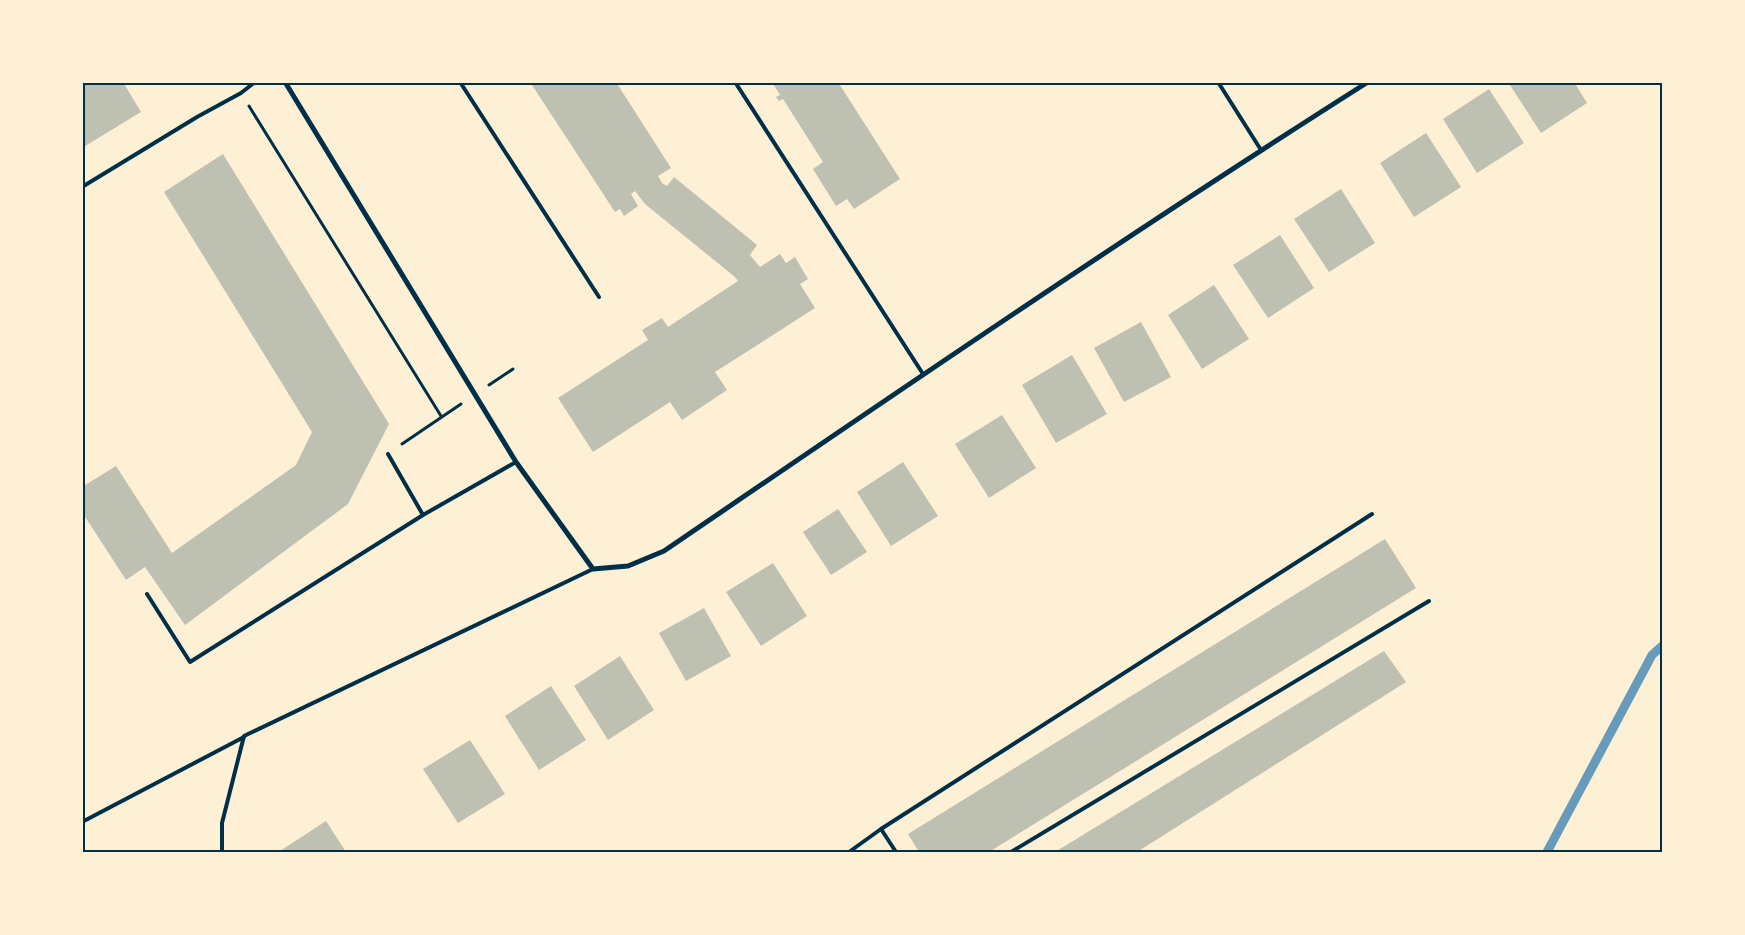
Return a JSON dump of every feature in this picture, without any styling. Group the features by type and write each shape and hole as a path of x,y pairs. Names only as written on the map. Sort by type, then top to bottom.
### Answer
{"street":[{"path":"286,82 516,462 593,569 628,566 664,551 923,374 1261,150 1368,82"}],"lane":[{"path":"82,187 197,117 241,93 255,82"},
{"path":"460,82 599,297"},
{"path":"735,82 923,374"},
{"path":"1218,82 1261,150"},
{"path":"388,454 423,515"},
{"path":"147,594 190,662 423,515 516,462"},
{"path":"849,852 881,829 1372,514"},
{"path":"82,822 244,736 593,569"},
{"path":"1011,852 1429,601"},
{"path":"222,852 222,823 244,736"},
{"path":"881,829 896,852"}],"path":[{"path":"241,93 441,416"},
{"path":"388,454 441,416 513,369"}],"building":[{"path":"82,82 123,82 141,112 82,148"},
{"path":"530,82 616,82 671,168 658,176 662,183 667,186 674,177 757,245 750,255 760,267 780,254 786,263 795,257 808,279 800,284 815,308 715,372 727,390 682,420 670,402 593,452 558,398 648,340 642,330 662,318 668,327 738,281 645,204 635,191 631,194 638,206 624,216 620,209 615,212"},
{"path":"772,82 838,82 900,179 854,209 847,199 836,206 813,169 823,162 783,99 779,101 776,97 780,95"},
{"path":"1508,82 1574,82 1587,103 1541,133"},
{"path":"1489,89 1524,143 1477,173 1443,119"},
{"path":"1426,133 1461,187 1414,217 1380,163"},
{"path":"223,154 389,424 348,504 185,625 145,567 126,580 82,512 82,487 116,466 172,553 296,465 312,432 164,192"},
{"path":"1341,189 1375,243 1329,272 1294,219"},
{"path":"1280,235 1314,288 1268,318 1233,265"},
{"path":"1214,285 1249,339 1202,369 1168,315"},
{"path":"1141,322 1171,377 1124,402 1094,348"},
{"path":"1072,355 1107,414 1056,443 1022,385"},
{"path":"1002,415 1036,468 989,498 955,444"},
{"path":"903,462 938,516 891,546 857,492"},
{"path":"838,509 867,552 831,575 803,532"},
{"path":"1385,539 1416,588 989,852 919,852 908,834"},
{"path":"773,563 807,616 761,646 726,592"},
{"path":"704,608 731,656 686,681 659,633"},
{"path":"1384,651 1406,682 1137,852 1055,852"},
{"path":"620,656 654,710 608,740 574,686"},
{"path":"551,686 586,740 539,770 505,716"},
{"path":"470,740 505,794 458,823 423,769"},
{"path":"326,821 346,852 280,851"}],"waterway":[{"path":"1547,852 1652,655 1662,646"}]}
